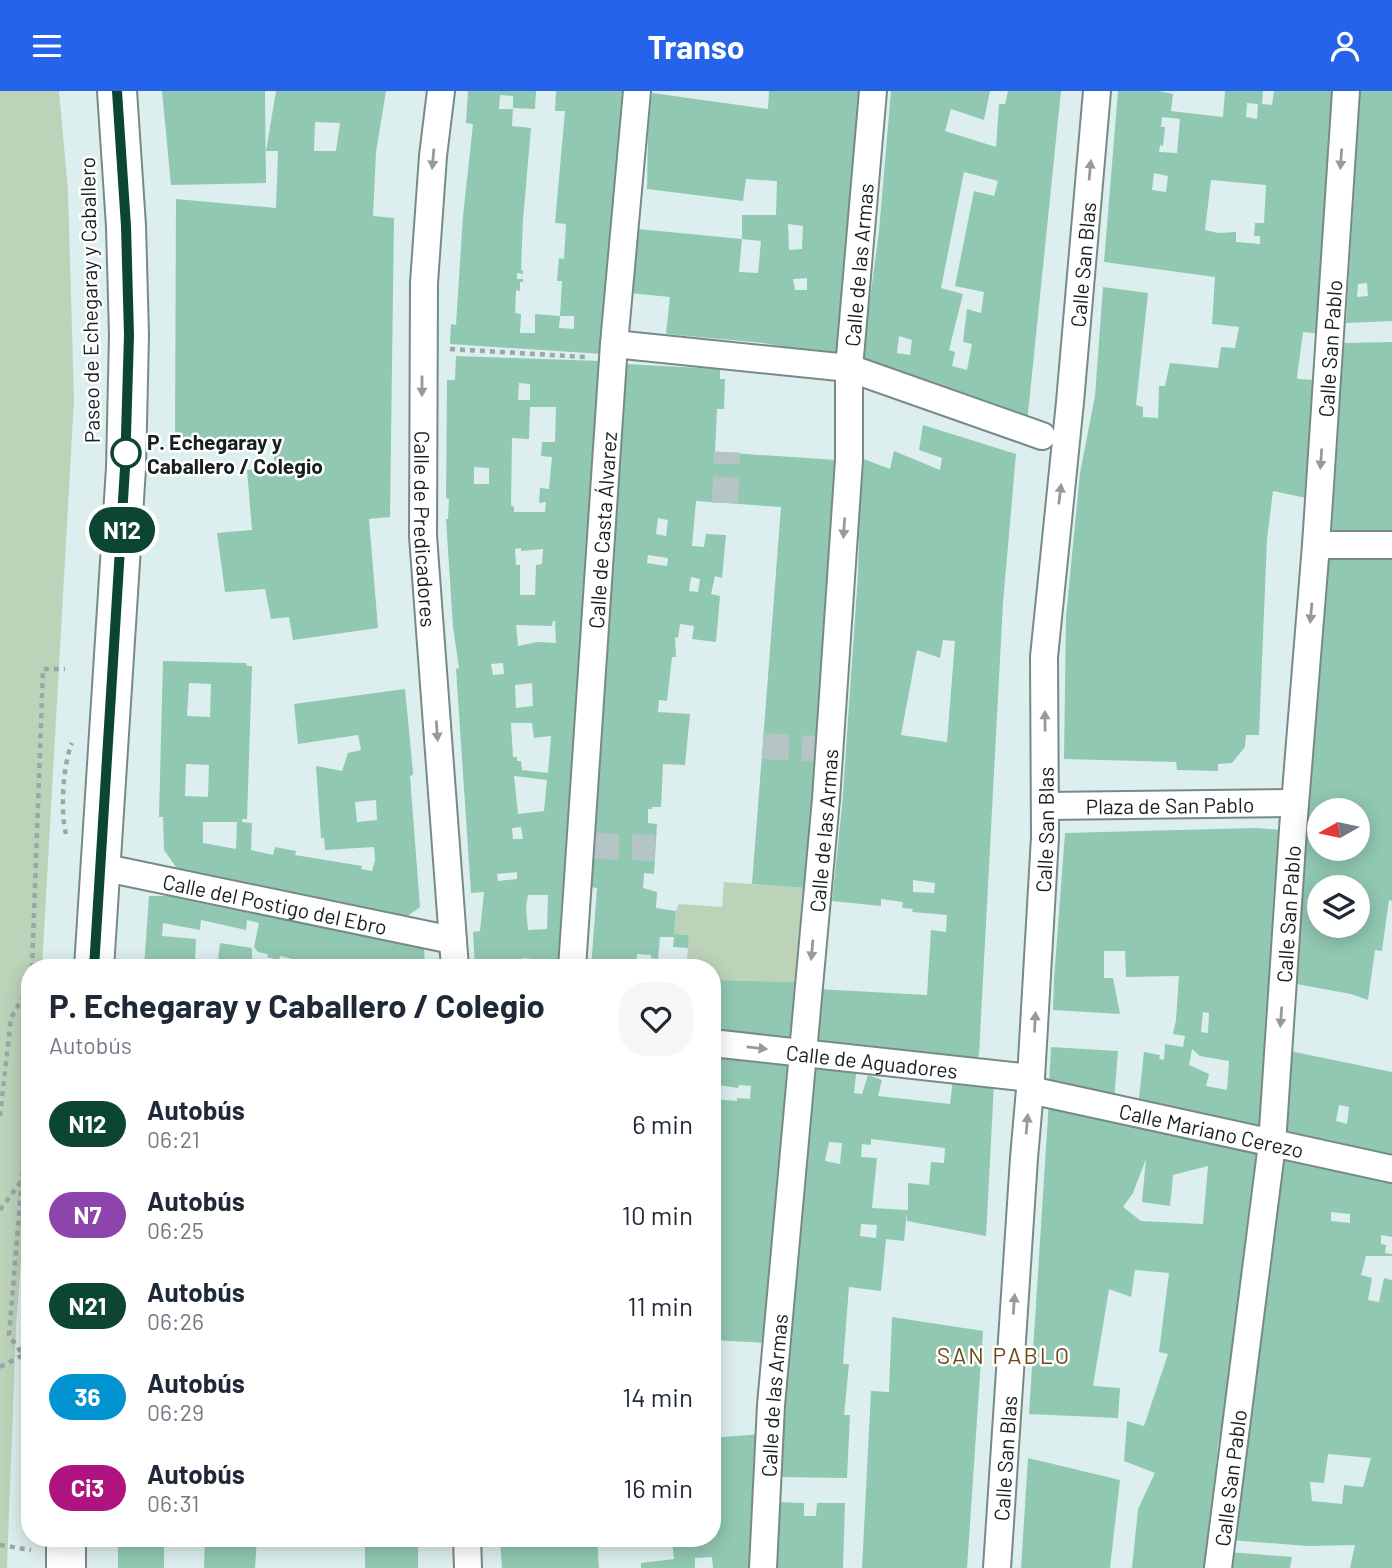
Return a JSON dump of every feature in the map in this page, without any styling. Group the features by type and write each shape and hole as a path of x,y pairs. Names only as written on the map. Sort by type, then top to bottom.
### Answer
{"main road":[{"name":"Paseo de Echegaray y Caballero","path":"95,959 124,495 129,335 126,226 117,91"}],"street":[{"name":"Calle de Predicadores","path":"441,91 424,283 423,536 454,959"},
{"name":"Calle de Casta Álvarez","path":"573,959 587,845 614,351 637,91"},
{"name":"Calle de las Armas","path":"763,1568 771,1405 802,1053 823,749 849,460 849,368 873,91"},
{"name":"Calle San Blas","path":"997,1568 1031,1084 1046,806 1044,656 1069,416 1097,91"},
{"name":"Calle San Pablo","path":"1218,1568 1272,1144 1346,91"},
{"path":"614,351 849,368 1042,436"},
{"path":"1316,545 1392,545"},
{"name":"Plaza de San Pablo","path":"1046,806 1295,803"},
{"name":"Calle del Postigo del Ebro","path":"101,867 452,940"},
{"name":"Calle de Aguadores","path":"721,1044 1031,1084"},
{"name":"Calle Mariano Cerezo","path":"1031,1084 1272,1144 1392,1169"},
{"path":"467,1547 468,1568"}],"path":[{"path":"422,348 614,351"},
{"path":"32,959 43,669 65,670"},
{"path":"68,841 63,818 66,773 69,750 76,735"},
{"path":"0,1116 11,1018 21,1001"},
{"path":"0,1210 21,1180"},
{"path":"21,1191 9,1335 21,1352"},
{"path":"0,1367 21,1356"},
{"path":"0,1545 56,1552"}],"green space":[{"path":"0,91 59,91 68,191 74,400 43,959 21,959 21,1261 7,1568 0,1568"},
{"path":"724,882 806,888 799,982 721,980 721,959 687,959 689,935 674,934 679,904 722,907"}],"building":[{"path":"162,91 265,91 266,183 171,185"},
{"path":"276,91 386,91 376,152 373,216 394,218 390,517 369,519 378,628 293,640 289,617 271,619 265,589 225,592 217,533 252,530 247,470 274,467 274,439 175,440 176,199 276,208 278,151 266,151","holes":["315,122 340,123 336,151 314,151"]},
{"path":"468,91 536,91 535,109 513,108 513,96 500,95 499,109 513,109 512,126 531,128 523,220 523,274 517,273 517,279 523,279 523,282 520,282 520,291 516,290 515,313 521,314 520,333 535,333 535,314 560,316 562,281 557,281 559,258 564,259 566,224 555,223 565,111 555,111 556,91 622,91 603,354 450,344 451,324 456,325 463,216 473,124 466,123","holes":["560,316 574,316 574,329 559,328"]},
{"path":"769,91 865,91 842,358 763,343 666,334 670,297 629,293 638,229 742,239 742,215 776,215 777,181 746,179 743,201 647,189 652,93 768,109","holes":["788,224 803,226 802,249 789,250","742,239 761,241 758,273 739,272","807,278 807,290 795,290 793,279"]},
{"path":"891,91 990,91 984,120 951,109 945,131 996,147 999,104 1005,104 1008,91 1061,91 1027,423 861,368 879,231","holes":["964,172 998,181 994,196 974,191 955,286 984,292 981,313 967,309 963,342 972,344 967,370 952,366 955,352 949,350 963,294 941,288","899,336 912,340 910,355 897,353"]},
{"path":"1118,91 1158,91 1173,94 1171,111 1223,117 1225,91 1263,91 1262,104 1272,105 1274,91 1334,91 1322,334 1303,332 1297,377 1317,380 1311,499 1273,491 1267,539 1259,735 1246,735 1245,747 1232,763 1218,764 1218,771 1177,770 1176,762 1064,759 1066,617 1080,473 1095,396 1103,287 1148,293 1136,405 1143,407 1143,417 1158,418 1159,386 1165,386 1170,363 1218,368 1221,347 1235,348 1239,327 1212,324 1215,277 1104,262","holes":["1247,103 1258,104 1257,119 1246,117","1162,117 1180,119 1177,153 1159,152 1160,145 1163,146 1165,127 1161,127","1154,173 1168,176 1166,192 1152,190","1211,180 1266,185 1264,223 1255,223 1254,236 1260,236 1260,244 1236,242 1236,232 1218,233 1205,230"]},
{"path":"1360,91 1392,91 1392,321 1346,323","holes":["1367,283 1368,296 1357,297 1358,284"]},
{"path":"1392,342 1392,533 1327,533 1344,343"},
{"path":"456,356 599,361 596,407 600,407 563,959 474,959 473,932 480,931 484,892 471,893 456,669 459,668 453,627 446,519 449,499 446,498 447,380 455,380","holes":["519,383 530,384 530,400 518,400","530,407 556,407 555,442 542,442 541,456 552,457 549,489 540,488 539,503 546,502 545,512 514,512 511,505 512,438 529,439","474,467 489,468 489,484 474,484","515,549 543,549 542,564 536,565 535,595 520,595 520,565 516,565","555,621 556,643 537,642 518,646 516,625 552,626","503,663 504,674 493,675 491,664","532,683 533,706 516,708 515,685","511,723 532,723 534,738 551,736 548,773 522,770 521,761 513,757","514,776 547,780 544,811 518,814","521,827 523,839 513,839 512,828","517,872 517,879 498,881 497,874","528,895 548,895 547,929 528,930"]},
{"path":"625,364 720,369 720,379 725,379 724,409 717,409 715,452 837,460 806,888 752,884 781,507 696,501 692,546 704,547 706,534 726,535 722,578 715,576 711,594 720,596 716,642 692,639 694,626 680,624 678,638 675,637 676,657 672,657 667,701 659,700 658,712 690,714 685,765 663,764 661,807 648,809 648,823 657,824 654,874 644,873 643,888 657,892 656,908 676,911 674,934 689,935 688,948 673,947 674,937 660,937 658,959 651,958 651,955 637,954 637,959 592,959 597,888 589,887","holes":["658,518 668,520 666,536 656,534","648,555 668,558 667,566 647,563","691,577 700,579 698,592 689,591"]},
{"path":"923,425 1016,454 1003,603 979,1055 975,1060 809,1043 817,989 927,995 931,930 946,932 947,915 912,912 913,909 902,908 903,902 881,899 881,906 832,901 842,807 858,574 861,458 890,469 894,451 940,470 942,458 919,450","holes":["943,640 955,641 947,742 901,735 917,650 940,658","913,880 935,883 934,893 913,892"]},
{"path":"1327,554 1392,555 1392,901 1389,900 1382,951 1375,950 1368,1000 1351,994 1291,983 1307,822 1307,861 1370,861 1370,798 1309,798"},
{"path":"163,661 246,663 247,666 252,666 247,819 242,819 242,822 252,823 251,850 273,855 275,847 296,851 295,855 362,866 361,869 372,871 374,847 325,850 324,838 321,838 316,766 342,771 348,753 361,750 358,735 298,744 294,704 405,689 413,772 410,776 420,907 402,920 184,872 176,867 164,850 163,817 159,817","holes":["189,683 211,684 210,717 187,716","186,764 209,765 208,797 185,796","376,800 377,820 357,822 355,802","203,822 237,822 236,849 203,843"]},
{"path":"1255,828 1284,830 1260,1135 1138,1107 1144,1052 1160,1055 1159,1059 1164,1060 1165,1044 1183,1047 1185,1036 1173,1034 1179,976 1126,977 1125,951 1104,951 1104,978 1113,978 1120,1014 1053,1010 1065,833","holes":["1203,1012 1209,1013 1208,1033 1201,1032","1192,1049 1200,1056 1229,1061 1227,1090 1206,1086 1209,1074 1189,1065"]},
{"path":"149,896 176,896 424,949 425,959 292,959 280,956 279,959 275,959 258,952 254,947 259,923 247,920 246,930 201,920 200,930 163,923 162,936 196,939 195,959 145,959"},
{"path":"220,943 252,948 252,959 218,959"},
{"path":"721,980 799,982 794,1040 721,1034"},
{"path":"1051,1047 1118,1051 1114,1101 1049,1084"},
{"path":"1285,1050 1392,1072 1392,1163 1279,1142","holes":["1339,1105 1349,1107 1347,1124 1336,1121"]},
{"path":"721,1053 793,1059 769,1343 721,1340 721,1100 750,1099 751,1086 739,1085 738,1088 721,1085"},
{"path":"812,1061 857,1065 854,1093 862,1094 868,1075 882,1080 878,1096 950,1104 953,1078 994,1084 986,1236 907,1221 907,1212 904,1241 886,1239 881,1291 849,1287 843,1364 849,1364 844,1415 850,1415 847,1478 779,1477","holes":["871,1139 945,1148 944,1163 931,1162 929,1185 908,1183 908,1210 872,1208 877,1158 861,1157 862,1144 871,1145","829,1142 842,1143 840,1164 825,1161","861,1224 877,1225 876,1238 860,1236"]},
{"path":"1049,1100 1259,1144 1233,1371 1218,1445 1206,1568 1132,1568 1138,1509 1155,1473 1124,1461 1127,1421 1144,1426 1168,1354 1159,1352 1169,1273 1135,1270 1131,1297 1109,1289 1093,1386 1120,1388 1118,1418 1029,1414","holes":["1146,1159 1142,1202 1170,1206 1173,1175 1208,1166 1203,1224 1141,1221 1123,1207 1133,1193"]},
{"path":"1279,1156 1392,1178 1392,1237 1381,1235 1381,1244 1386,1245 1385,1253 1392,1256 1366,1256 1361,1275 1372,1278 1368,1300 1379,1302 1384,1278 1392,1280 1392,1568 1350,1568 1355,1545 1308,1546 1230,1540","holes":["1331,1212 1350,1214 1350,1223 1331,1221","1328,1454 1371,1458 1363,1487 1344,1485 1342,1504 1312,1501 1310,1482 1324,1483"]},
{"path":"892,1317 983,1331 967,1568 862,1568 871,1391 889,1392"},
{"path":"761,1434 750,1568 713,1568 712,1557 695,1558 695,1568 641,1568 641,1563 674,1559 673,1547 721,1547 721,1437"},
{"path":"1028,1458 1120,1480 1110,1568 1021,1568"},
{"path":"777,1502 804,1503 804,1516 816,1516 817,1503 845,1503 843,1568 774,1568"},
{"path":"118,1547 164,1547 164,1568 118,1568"},
{"path":"205,1547 256,1547 255,1568 204,1568"},
{"path":"365,1547 418,1547 418,1568 365,1568"},
{"path":"501,1547 598,1547 599,1568 502,1568"},
{"path":"1229,1552 1292,1557 1290,1568 1228,1568"}],"tunnel":[{"path":"725,503 727,452"},
{"path":"763,746 816,749"},
{"path":"593,846 655,848"}],"bus line":[{"name":"N12","path":"95,959 116,644 129,335 126,226 117,91"}],"place":[{"name":"P. Echegaray y Caballero / Colegio","path":"126,453"}],"district":[{"name":"SAN PABLO","path":"1004,1355"}]}
